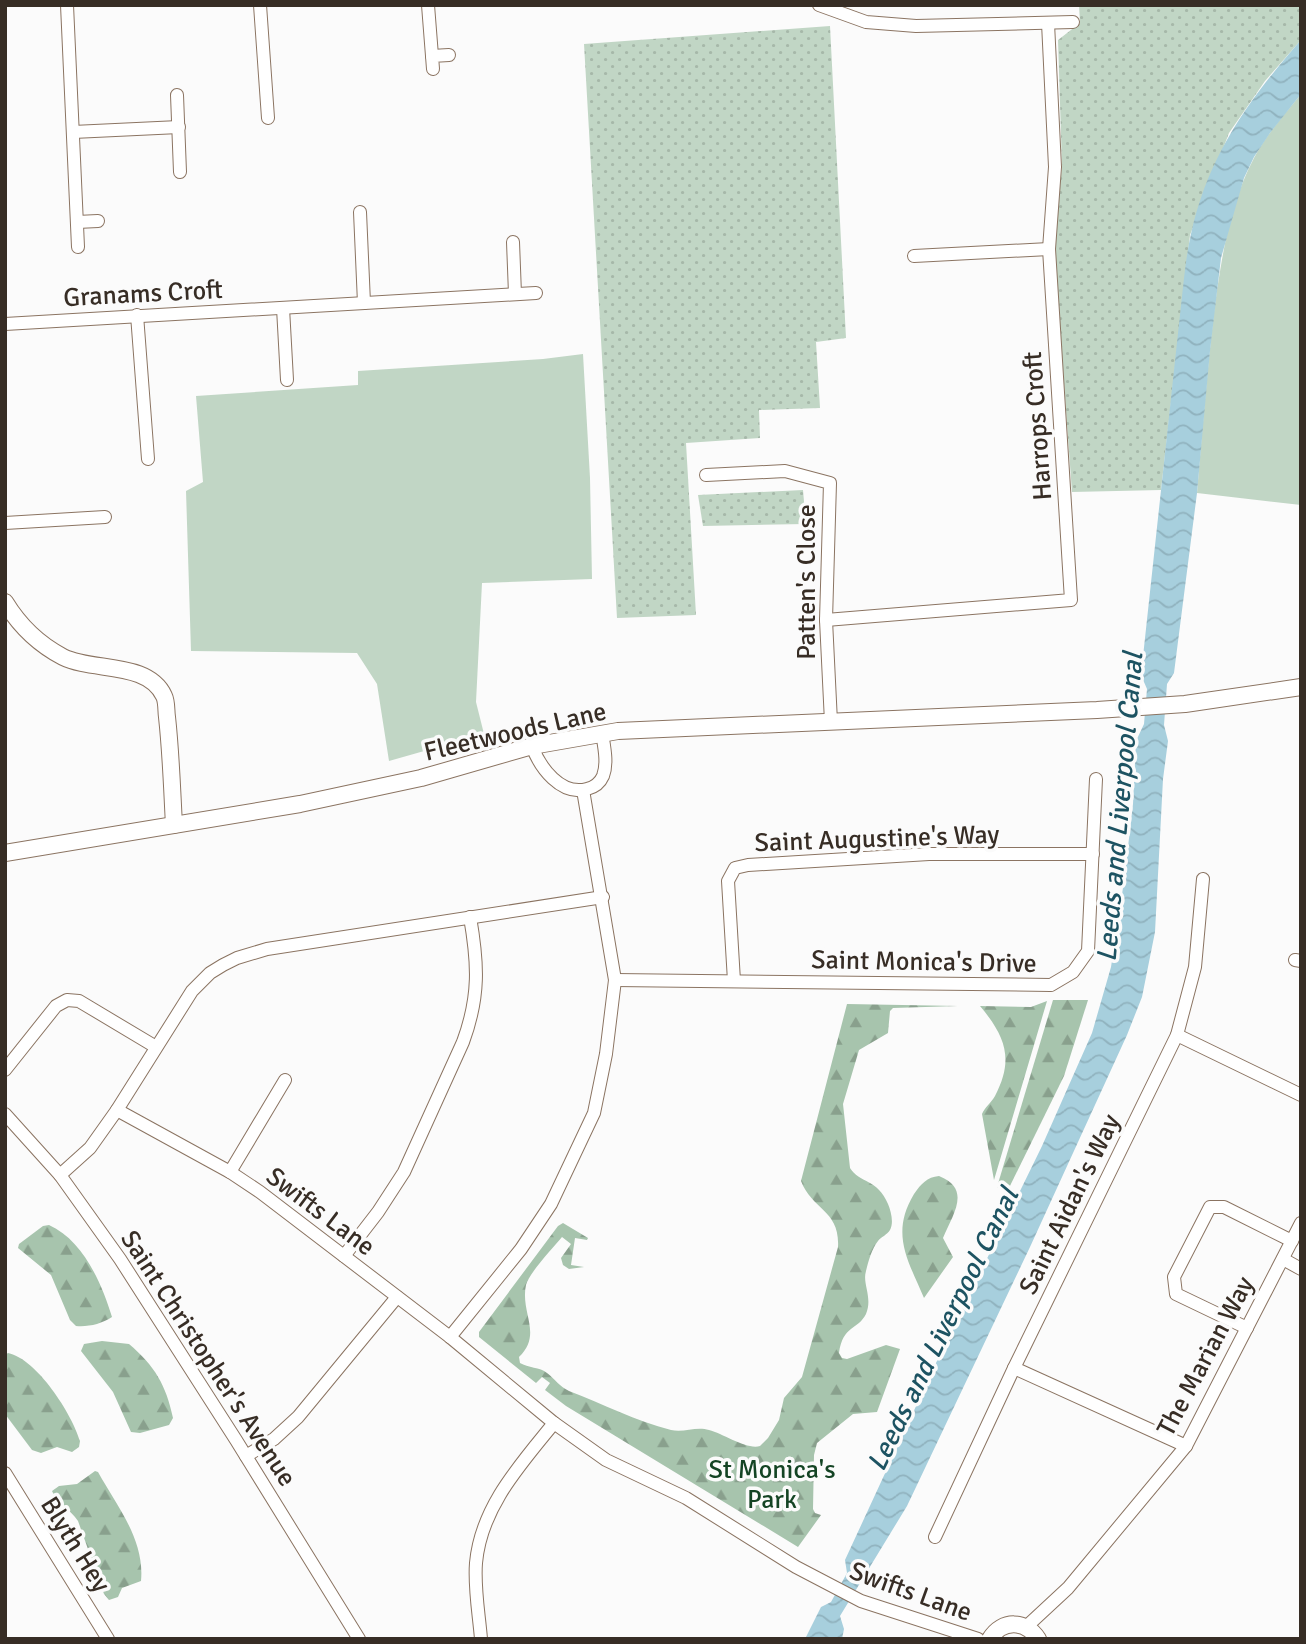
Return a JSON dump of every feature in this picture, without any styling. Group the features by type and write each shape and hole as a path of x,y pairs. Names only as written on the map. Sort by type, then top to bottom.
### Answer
{"street":[{"path":"67,5 78,247"},
{"path":"260,5 268,118"},
{"path":"428,5 432,63 449,55"},
{"path":"819,5 866,22 916,26 1073,22"},
{"name":"Harrops Croft","path":"826,620 1071,600 1049,248 1055,167 1048,23"},
{"path":"177,95 180,172"},
{"path":"74,132 179,127"},
{"path":"360,212 364,303"},
{"path":"77,222 99,221"},
{"path":"513,242 515,294"},
{"path":"914,256 1049,248"},
{"name":"Granams Croft","path":"5,324 536,293"},
{"path":"283,308 288,380"},
{"path":"137,315 148,459"},
{"name":"Patten's Close","path":"706,475 785,471 830,483 826,620 831,722"},
{"path":"5,523 105,517"},
{"path":"5,602 24,630 63,657 89,666 146,676 164,696 174,825"},
{"name":"Fleetwoods Lane","path":"5,853 300,804 408,781 532,746 602,733 1126,708 1185,704 1301,687"},
{"path":"532,746 546,772 565,787 574,791 583,790 594,787 603,776 605,768 602,733"},
{"name":"Saint Monica's Drive","path":"615,980 1051,985 1073,972 1088,951 1096,779"},
{"path":"450,1337 522,1249 551,1204 594,1113 607,1054 615,980 583,790"},
{"name":"Saint Augustine's Way","path":"734,981 727,881 735,869 748,865 929,854 1093,854"},
{"name":"Saint Aidan's Way","path":"935,1537 1014,1368 1177,1035 1195,967 1203,879"},
{"path":"60,1175 90,1148 192,991 211,973 237,958 267,949 603,897"},
{"path":"344,1256 404,1172 463,1042 477,987 470,916"},
{"path":"5,1070 56,1006 67,1000 79,1001 156,1047"},
{"path":"1177,1035 1301,1095"},
{"path":"230,1172 285,1080"},
{"name":"Swifts Lane","path":"117,1110 230,1172 301,1222 450,1337 554,1423 606,1460 686,1498 796,1567 861,1601 978,1639"},
{"name":"Saint Christopher's Avenue","path":"5,1114 60,1175 120,1259 359,1639"},
{"path":"1247,1328 1176,1294 1174,1277 1210,1207 1224,1207 1292,1241"},
{"name":"The Marian Way","path":"1026,1627 1068,1588 1186,1446 1301,1223"},
{"path":"1283,1259 1301,1269"},
{"path":"246,1456 274,1438 298,1417 397,1297"},
{"path":"1014,1368 1186,1446"},
{"path":"481,1639 476,1562 484,1526 499,1495 554,1423"},
{"name":"Blyth Hey","path":"6,1474 106,1635"},
{"path":"990,1639 999,1628 1008,1625 1026,1627 1038,1639"},
{"path":"92,1639 106,1635"}],"green space":[{"path":"1079,5 1301,5 1301,40 1265,81 1229,133 1190,235 1161,490 1072,492 1054,247 1062,167 1058,40 1080,23"},
{"path":"830,26 846,338 816,342 820,408 759,410 760,438 686,443 696,615 617,618 584,44"},
{"path":"1301,94 1301,505 1197,493 1214,312 1232,214 1245,176 1259,150"},
{"path":"583,354 592,579 482,583 476,702 484,734 389,761 377,684 357,653 191,651 186,491 203,482 196,396 358,385 358,371"},
{"path":"803,490 806,524 703,526 698,495"},
{"path":"1053,1000 1088,1000 1064,1076 1007,1192 997,1187"},
{"path":"1047,1001 994,1180 982,1114 1001,1083 1005,1060 996,1028 980,1006 1031,1007"},
{"name":"St Monica's Park","path":"847,1004 958,1006 893,1008 890,1011 888,1033 859,1050 843,1104 850,1168 884,1196 892,1221 890,1230 872,1251 868,1264 865,1276 868,1302 866,1314 844,1337 839,1353 842,1358 847,1359 886,1345 900,1349 877,1412 853,1414 817,1443 814,1455 813,1509 821,1515 798,1547 566,1406 545,1390 550,1383 542,1377 536,1383 479,1337 479,1332 558,1226 563,1223 588,1238 575,1238 571,1265 584,1267 569,1269 563,1265 561,1258 571,1244 562,1237 532,1274 526,1285 525,1295 529,1340 519,1357 520,1363 544,1371 569,1391 645,1422 676,1431 704,1429 749,1446 760,1446 779,1420 784,1398 802,1377 838,1247 835,1225 806,1191 801,1181"},
{"path":"939,1176 949,1181 957,1195 955,1211 943,1238 953,1257 924,1298 907,1259 902,1234 903,1222 917,1190 928,1179"},
{"path":"49,1225 72,1241 90,1264 112,1317 104,1322 76,1326 70,1320 51,1275 18,1248 19,1244 43,1226"},
{"path":"102,1341 129,1344 153,1368 170,1406 173,1418 169,1425 140,1433 131,1432 113,1392 81,1351 84,1344"},
{"path":"8,1353 30,1365 52,1389 80,1441 79,1447 72,1452 57,1447 41,1453 32,1450 5,1414 5,1355"},
{"path":"95,1471 128,1524 139,1551 141,1566 141,1581 122,1588 118,1597 109,1600 104,1594 78,1521 52,1491 59,1486 77,1484"}],"water":[{"path":"1301,40 1301,94 1254,157 1244,178 1221,258 1197,493 1174,673 1167,684 1164,725 1168,741 1163,779 1155,932 1142,997 1030,1247 907,1506 840,1616 844,1629 842,1639 805,1639 821,1607 831,1602 847,1573 845,1560 935,1365 1042,1146 1092,1033 1111,967 1133,804 1136,741 1144,724 1147,689 1141,675 1190,240 1208,179 1233,130 1264,84"}],"water label":[{"name":"Leeds and Liverpool Canal","path":"1119,807"},
{"name":"Leeds and Liverpool Canal","path":"942,1329"}]}
